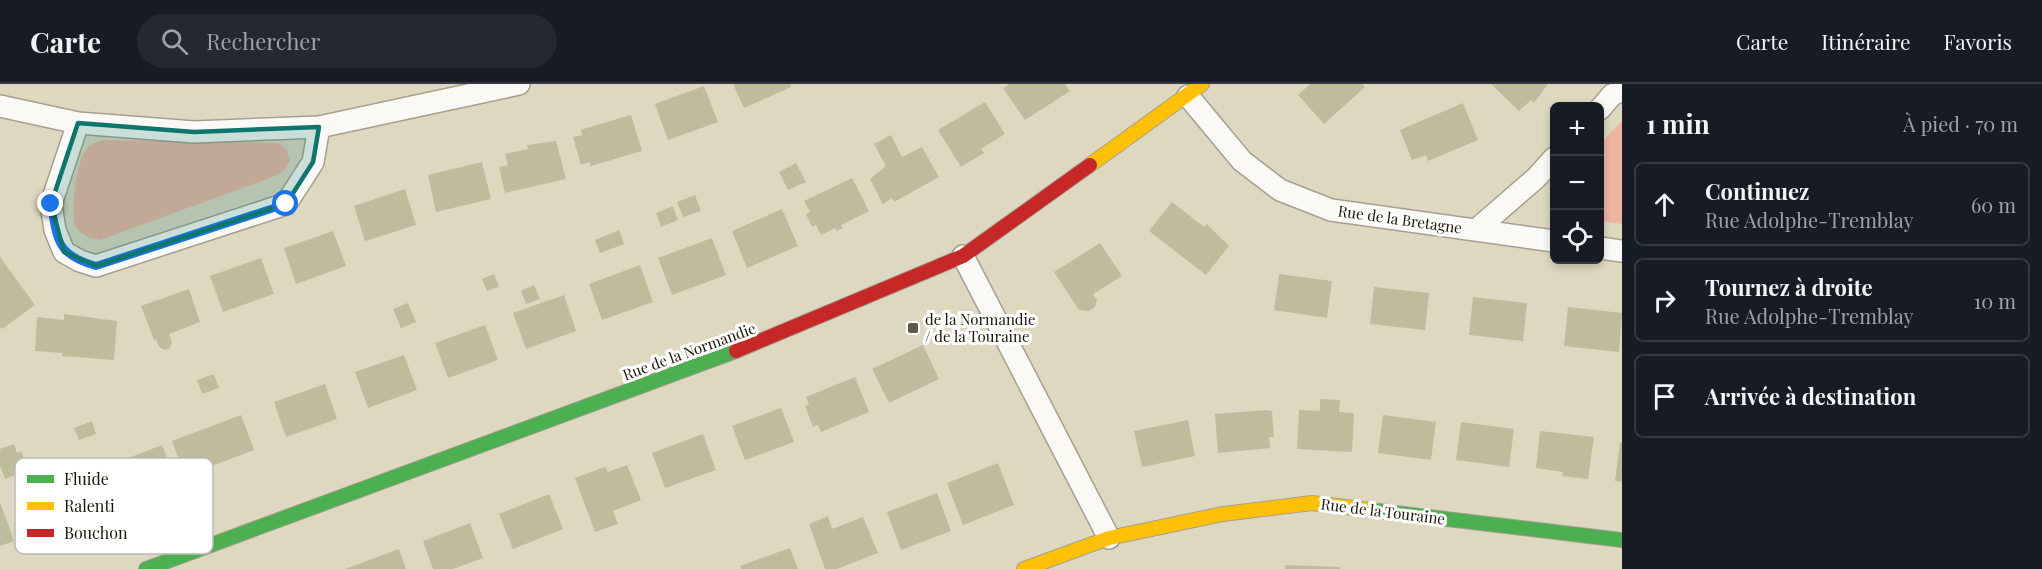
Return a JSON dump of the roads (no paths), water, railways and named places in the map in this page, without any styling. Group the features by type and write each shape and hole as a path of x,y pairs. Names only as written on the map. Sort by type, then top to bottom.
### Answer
{"street":[{"path":"0,106 78,123 194,132 319,127 519,84"},
{"name":"Rue de la Bretagne","path":"1195,90 1242,161 1280,190 1331,210 1550,240"},
{"name":"Rue de la Normandie","path":"213,544 756,344 963,256 1195,90"},
{"path":"1604,104 1612,95 1622,90"},
{"path":"78,123 51,204 55,230 64,252 80,261 96,266 286,204 313,162 319,127"},
{"name":"Rue de la Bretagne","path":"1476,230 1536,178 1550,162"},
{"path":"1604,249 1622,251"},
{"path":"963,256 1109,538"},
{"name":"Rue de la Touraine","path":"1024,569 1109,538 1223,514 1312,503 1622,540"},
{"name":"Rue de la Normandie","path":"146,569 187,554"}],"place":[{"name":"de la Normandie / de la Touraine","path":"913,328"}]}
